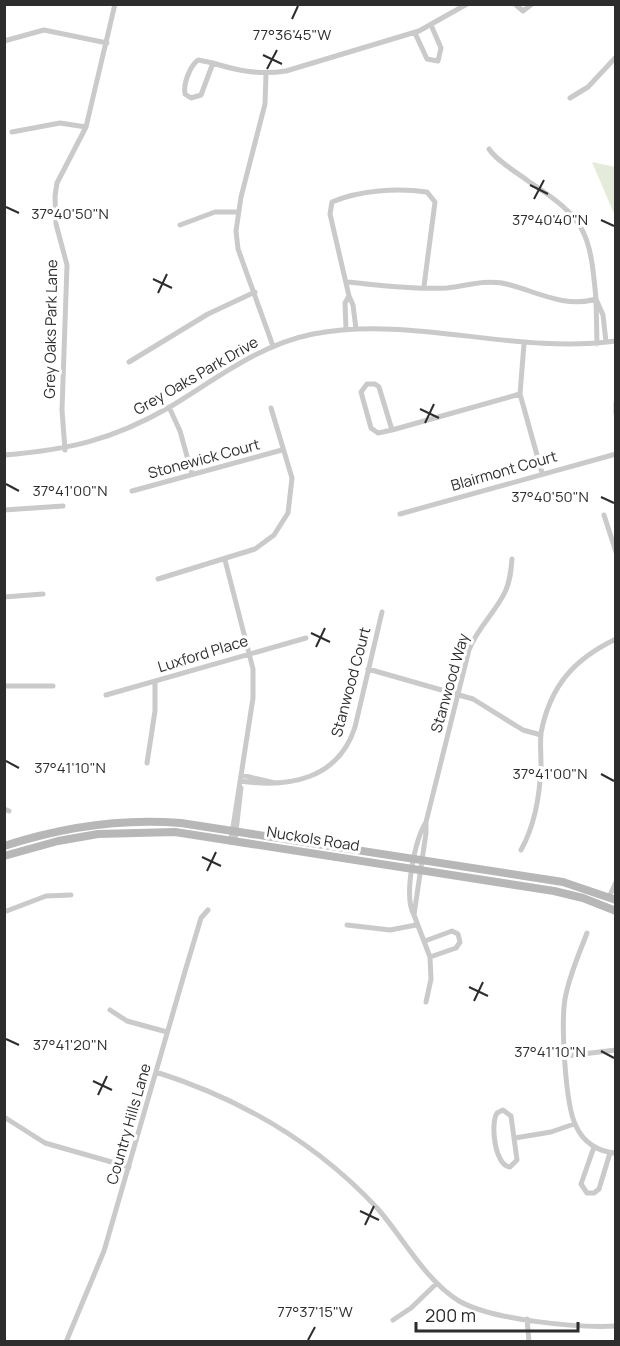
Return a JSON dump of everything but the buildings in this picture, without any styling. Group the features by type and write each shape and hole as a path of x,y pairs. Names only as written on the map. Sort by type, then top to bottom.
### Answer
{"main road":[{"name":"Nuckols Road","path":"4,846 64,830 121,822 165,821 563,882 612,898"},
{"name":"Nuckols Road","path":"4,856 58,841 120,832 176,832 561,892 615,911"}],"street":[{"name":"Grey Oaks Park Lane","path":"65,450 62,410 67,265 56,224 54,196 57,183 86,127 115,4"},
{"path":"213,63 201,95 197,98 189,98 184,88 193,63 200,60 213,63 241,71 266,74 286,71 415,33 467,4"},
{"path":"515,4 523,11 532,4"},
{"path":"415,33 427,59 438,61 441,48 431,25"},
{"path":"4,41 44,30 107,43"},
{"path":"570,98 588,87 615,57"},
{"path":"266,74 265,104 237,212 238,249 273,346"},
{"path":"12,132 60,123 86,127"},
{"path":"489,148 514,171 573,214 586,236 592,258 597,344"},
{"path":"356,329 353,305 330,214 332,202 348,195 409,189 427,192 435,202 424,286"},
{"path":"180,225 215,212 237,212"},
{"path":"347,282 446,288 485,281 558,299 596,299"},
{"path":"129,362 208,314 255,292"},
{"path":"346,329 345,303 349,296"},
{"path":"596,299 603,315 606,342"},
{"name":"Grey Oaks Park Drive","path":"4,455 65,450 119,432 169,407 250,357 273,346 311,335 346,329 383,328 524,344 597,344 615,341"},
{"path":"524,344 520,394 542,473"},
{"path":"392,430 379,387 375,384 367,384 361,392 371,428 378,433 392,430 520,394"},
{"path":"615,404 615,413"},
{"path":"169,407 180,431 192,474"},
{"path":"158,579 255,549 274,535 288,513 292,478 271,408"},
{"name":"Stonewick Court","path":"132,491 282,450"},
{"name":"Blairmont Court","path":"400,514 615,454"},
{"path":"4,510 63,506"},
{"path":"603,515 615,552"},
{"name":"Stanwood Way","path":"426,1002 431,979 430,957 409,907 416,869 472,642 504,595 510,580 513,559"},
{"path":"225,560 250,653 254,698 241,778 242,793 231,840"},
{"path":"4,597 43,594"},
{"name":"Stanwood Court","path":"241,778 275,783 310,777 337,759 353,733 382,612"},
{"name":"Luxford Place","path":"106,695 306,638"},
{"path":"521,850 532,826 537,800 541,735 553,697 569,670 589,652 615,639"},
{"path":"368,669 482,702 523,730 541,735"},
{"path":"147,763 155,711 155,681"},
{"path":"4,686 53,686"},
{"path":"612,898 615,882"},
{"path":"4,912 46,896 71,895"},
{"name":"Country Hills Lane","path":"66,1341 104,1251 198,928 208,910"},
{"path":"347,925 390,930 416,925"},
{"path":"425,941 452,931 458,934 460,942 456,948 430,957"},
{"path":"586,933 566,998 563,1025 574,1124 594,1147 613,1153 599,1189 594,1193 587,1193 581,1184 594,1147"},
{"path":"110,1010 127,1021 167,1032"},
{"path":"566,1056 615,1050"},
{"path":"156,1072 229,1099 304,1144 365,1196 437,1283 468,1305 527,1319 592,1326 615,1326"},
{"path":"500,1111 506,1111 511,1116 515,1138 517,1160 513,1166 507,1168 498,1159 493,1122 500,1111"},
{"path":"4,1117 45,1143 129,1167"},
{"path":"515,1138 551,1132 574,1124"},
{"path":"393,1320 411,1308 437,1283"},
{"path":"527,1319 529,1341"}],"green space":[{"path":"592,162 615,167 615,216"}]}
